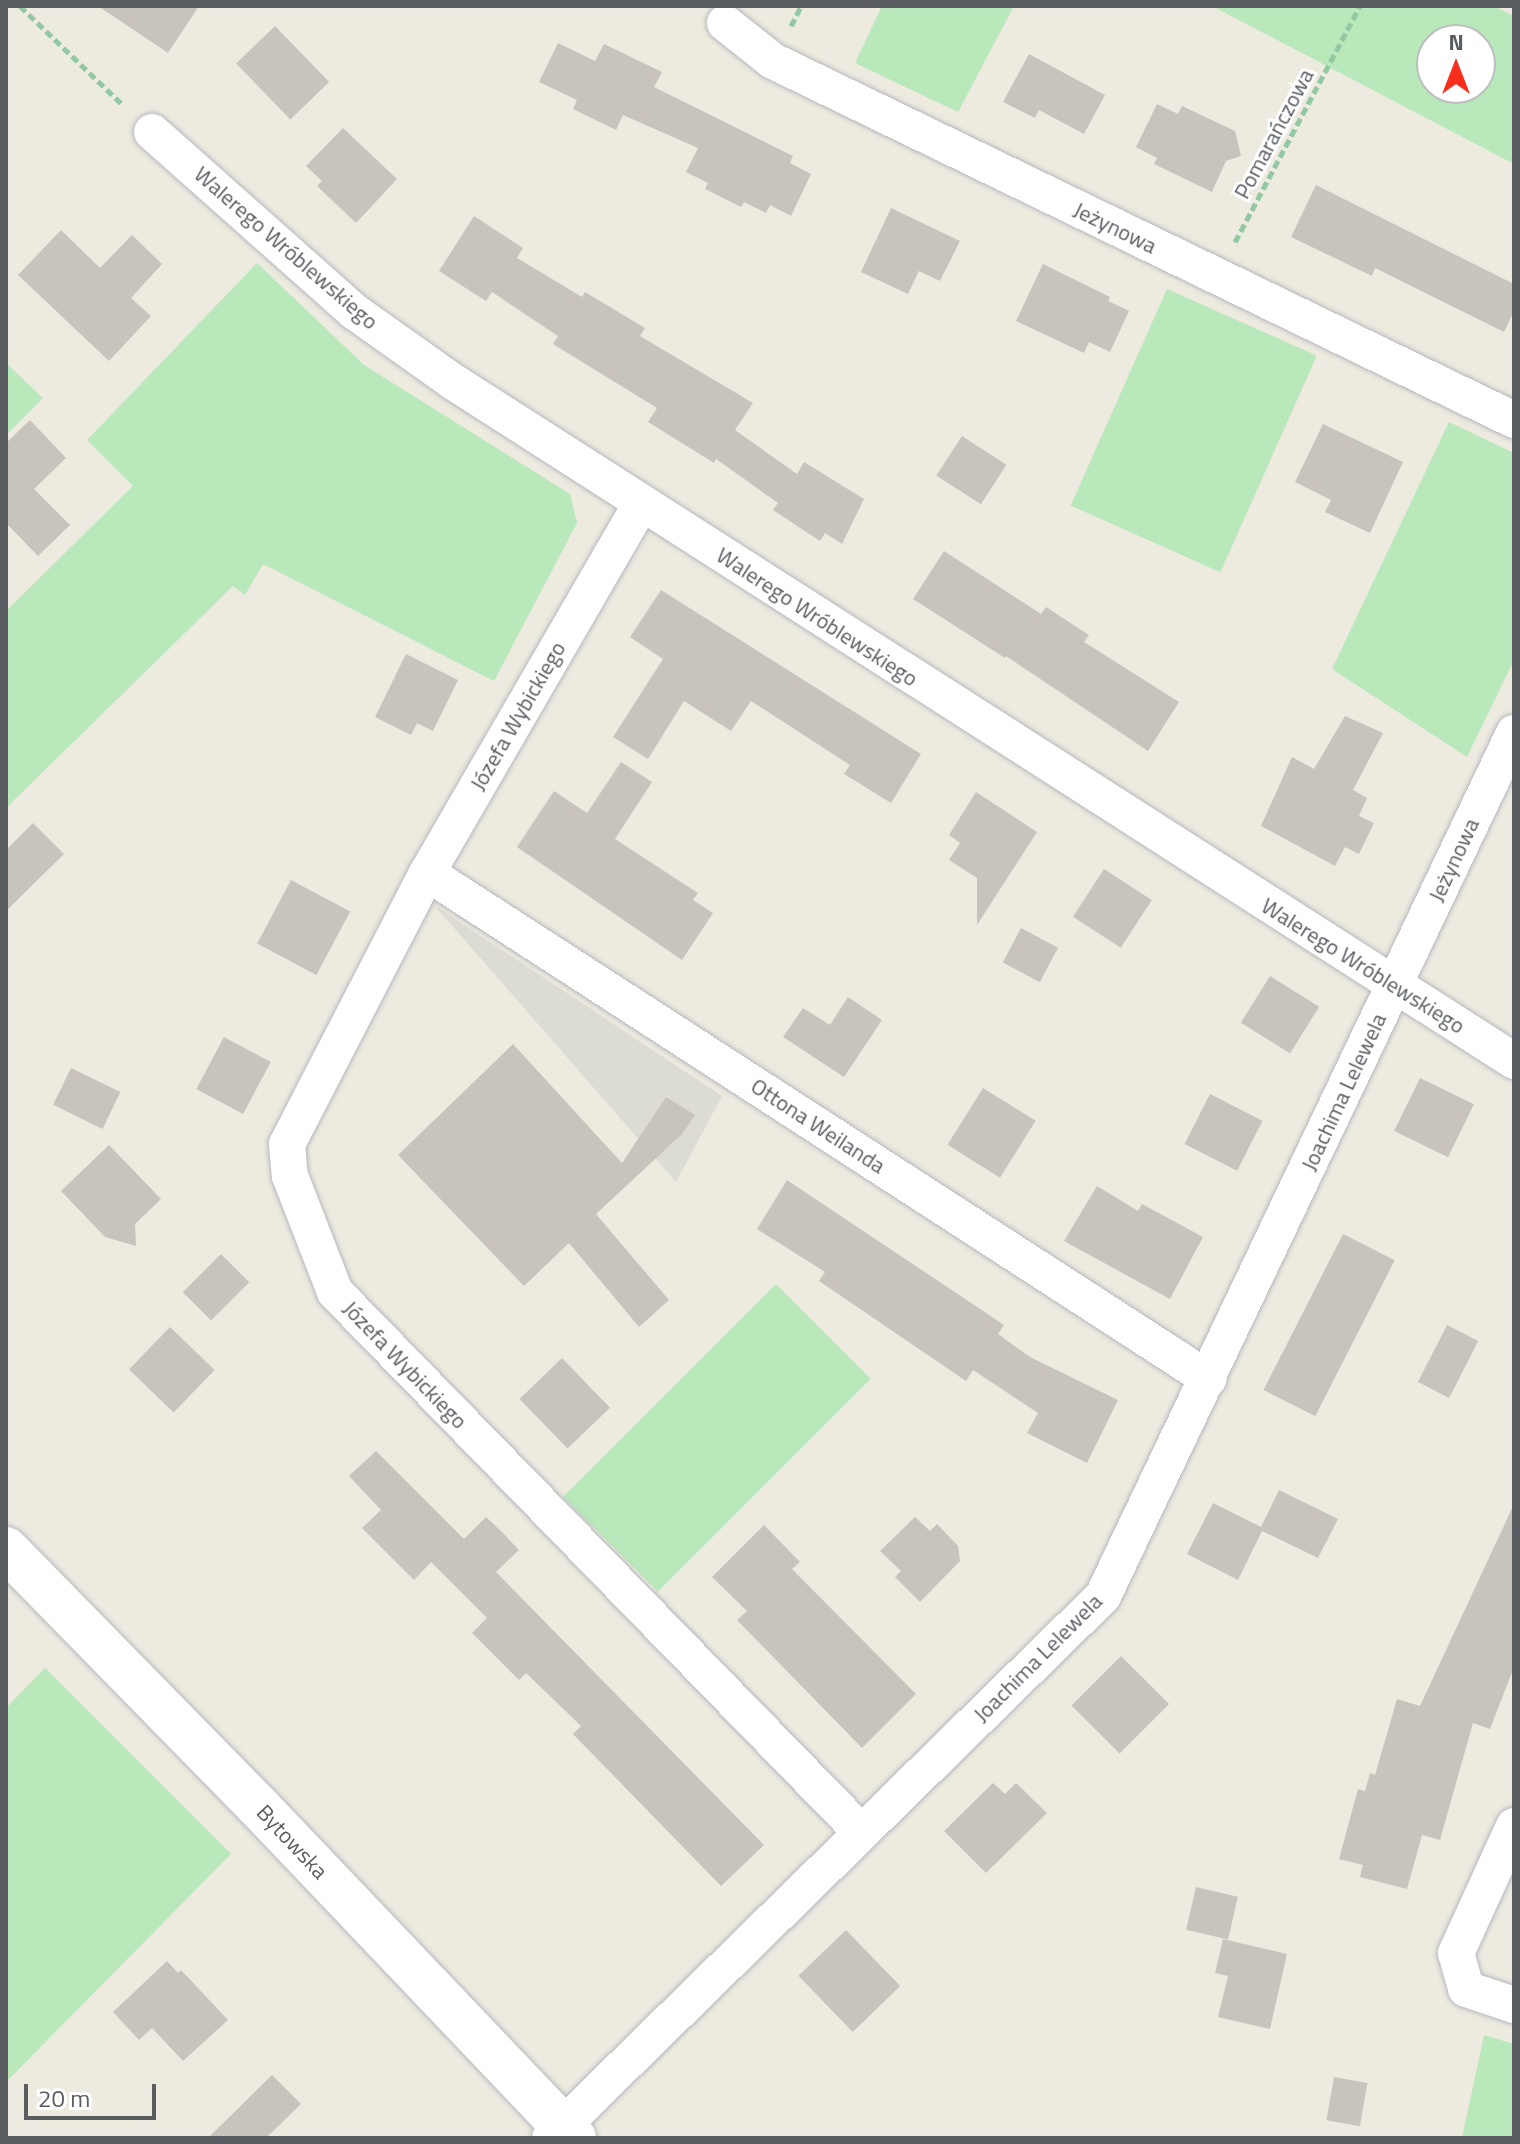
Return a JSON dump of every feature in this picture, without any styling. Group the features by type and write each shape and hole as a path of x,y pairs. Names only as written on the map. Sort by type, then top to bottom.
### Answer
{"street":[{"name":"Jeżynowa","path":"725,23 773,61 1514,420"},
{"name":"Walerego Wróblewskiego","path":"152,132 355,312 452,381 1514,1061"},
{"name":"Józefa Wybickiego","path":"641,504 427,873 287,1144 290,1176 335,1292 861,1832"},
{"name":"Jeżynowa","path":"1394,987 1514,733"},
{"name":"Ottona Weilanda","path":"427,873 1209,1379"},
{"name":"Joachima Lelewela","path":"562,2134 861,1832 1103,1596 1394,987"},
{"name":"Bytowska","path":"6,1549 257,1805 562,2134"},
{"path":"1514,1826 1456,1953 1466,1989 1514,2005"}],"path":[{"path":"20,6 152,132"},
{"name":"Pomarańczowa","path":"1216,278 1360,6"}],"shaded area":[{"path":"434,905 722,1096 676,1182"}],"green space":[{"path":"882,6 1014,6 958,112 855,63"},
{"path":"1212,6 1494,6 1514,16 1514,164"},
{"path":"257,263 364,365 570,494 577,523 494,681 263,564 245,595 233,586 6,808 6,611 133,486 87,440"},
{"path":"1167,289 1317,356 1220,572 1071,506"},
{"path":"6,363 43,398 6,435"},
{"path":"1449,422 1514,453 1514,660 1467,757 1332,669"},
{"path":"776,1284 871,1379 658,1592 563,1497"},
{"path":"45,1668 231,1854 6,2082 6,1708"},
{"path":"1484,2035 1514,2044 1514,2138 1462,2138"}],"building":[{"path":"98,6 199,6 168,53"},
{"path":"275,26 329,82 290,120 236,64"},
{"path":"558,43 595,61 604,44 662,72 654,87 793,156 790,163 811,174 791,216 770,205 766,213 744,202 741,207 705,189 708,183 686,172 698,148 623,115 616,130 573,109 577,100 539,82"},
{"path":"1029,54 1105,95 1084,134 1039,110 1035,118 1003,102"},
{"path":"1157,104 1178,114 1182,106 1235,131 1241,156 1226,161 1212,192 1154,164 1157,158 1136,147"},
{"path":"343,128 397,179 356,223 317,186 322,181 306,166"},
{"path":"1316,185 1514,284 1514,311 1504,332 1375,268 1372,276 1291,237"},
{"path":"891,208 960,241 940,281 919,271 908,294 861,272"},
{"path":"474,216 523,248 517,258 582,297 585,292 645,328 640,336 753,403 735,430 797,474 804,462 864,499 842,544 825,533 820,541 773,510 778,503 716,459 714,463 648,422 657,408 553,344 558,336 492,292 486,301 439,271"},
{"path":"61,230 100,268 132,235 162,264 131,298 151,316 109,361 18,275"},
{"path":"1043,264 1110,297 1108,301 1129,311 1110,352 1089,342 1084,353 1016,321"},
{"path":"30,420 66,458 34,489 70,525 38,556 6,523 6,443"},
{"path":"1323,424 1403,462 1370,533 1325,512 1331,500 1295,482"},
{"path":"962,436 1006,465 981,504 936,475"},
{"path":"944,551 1041,614 1046,607 1089,635 1084,642 1179,702 1148,751 1006,656 913,599"},
{"path":"661,590 921,754 891,803 844,774 850,765 751,701 731,731 684,701 648,759 613,737 663,659 630,637"},
{"path":"406,654 458,680 433,731 417,723 411,735 375,717"},
{"path":"1345,716 1383,733 1353,790 1367,798 1359,816 1374,823 1359,854 1345,847 1335,866 1261,826 1292,757 1314,769"},
{"path":"621,762 652,782 615,839 698,893 693,900 713,913 682,960 517,847 554,791 587,813"},
{"path":"976,792 1037,832 977,925 977,878 949,860 960,843 949,835"},
{"path":"33,823 64,854 6,911 6,850"},
{"path":"1104,869 1152,900 1121,948 1073,917"},
{"path":"291,880 350,911 316,975 257,944"},
{"path":"1021,928 1058,948 1040,982 1003,962"},
{"path":"1270,976 1319,1007 1290,1053 1241,1023"},
{"path":"848,997 882,1020 844,1077 783,1037 803,1008 830,1025"},
{"path":"224,1037 271,1062 243,1114 196,1089"},
{"path":"513,1044 622,1163 666,1097 695,1115 682,1134 596,1214 669,1300 639,1327 569,1243 524,1286 398,1155"},
{"path":"71,1068 120,1092 102,1129 53,1105"},
{"path":"1420,1078 1474,1104 1448,1157 1394,1131"},
{"path":"983,1088 1036,1121 1000,1178 947,1145"},
{"path":"1210,1094 1263,1121 1237,1171 1185,1144"},
{"path":"109,1145 161,1199 135,1224 136,1246 105,1237 61,1191"},
{"path":"787,1180 1004,1325 998,1334 1030,1357 1118,1400 1087,1463 1027,1433 1038,1413 973,1370 966,1381 819,1281 825,1272 757,1229"},
{"path":"1097,1186 1138,1211 1142,1204 1203,1237 1170,1299 1064,1241"},
{"path":"1343,1234 1395,1260 1315,1416 1264,1390"},
{"path":"221,1254 249,1282 211,1320 183,1292"},
{"path":"1447,1325 1478,1341 1449,1398 1418,1382"},
{"path":"170,1327 215,1370 174,1413 129,1369"},
{"path":"562,1358 610,1408 567,1449 520,1399"},
{"path":"376,1451 464,1539 486,1517 501,1531 519,1550 496,1572 764,1845 721,1886 573,1734 581,1726 526,1673 519,1680 472,1633 487,1618 431,1562 414,1580 362,1528 381,1510 349,1476"},
{"path":"1279,1490 1338,1519 1318,1558 1262,1531 1238,1580 1187,1554 1213,1503 1261,1527"},
{"path":"1514,1504 1514,1667 1490,1729 1473,1723 1440,1840 1422,1835 1407,1889 1360,1877 1363,1865 1339,1859 1358,1789 1365,1791 1370,1773 1375,1775 1397,1699 1420,1706"},
{"path":"915,1517 930,1531 937,1524 958,1546 960,1561 920,1602 895,1577 901,1571 880,1551"},
{"path":"764,1525 800,1562 792,1569 916,1694 862,1748 737,1620 747,1611 712,1577"},
{"path":"1121,1656 1169,1704 1120,1754 1072,1705"},
{"path":"993,1783 1005,1794 1016,1783 1047,1813 986,1873 944,1831"},
{"path":"1196,1887 1238,1897 1228,1940 1186,1930"},
{"path":"846,1930 900,1986 853,2032 799,1976"},
{"path":"1223,1939 1287,1954 1270,2029 1218,2017 1228,1976 1215,1973"},
{"path":"167,1961 178,1973 181,1970 228,2020 183,2061 152,2028 139,2040 113,2012"},
{"path":"272,2075 301,2104 266,2138 208,2138"},
{"path":"1334,2077 1367,2083 1360,2126 1326,2120"}]}
